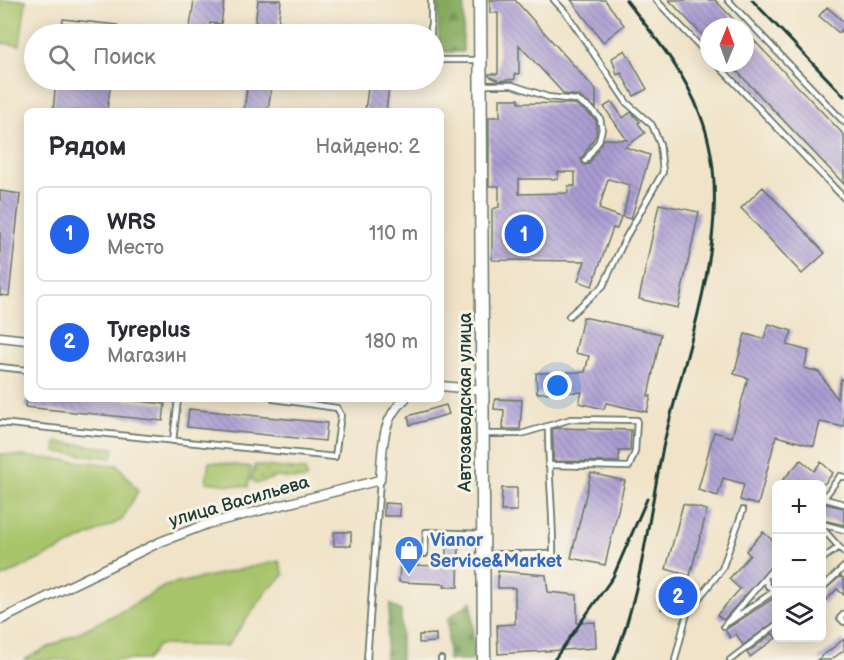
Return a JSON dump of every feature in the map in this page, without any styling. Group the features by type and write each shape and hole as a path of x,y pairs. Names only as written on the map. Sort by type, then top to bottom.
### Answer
{"street":[{"name":"Автозаводская улица","path":"480,0 487,266 483,390 484,660"},
{"path":"0,337 24,340"},
{"path":"444,386 483,390"},
{"path":"380,480 385,429 390,416 402,402"},
{"name":"улица Васильева","path":"0,620 160,542 207,524 380,480"}],"lane":[{"path":"431,0 431,24"},
{"path":"554,0 567,14 627,103 652,125 660,144 663,172 626,237 603,286 569,316"},
{"path":"656,0 700,46"},
{"path":"728,0 844,122"},
{"path":"444,60 480,60"},
{"path":"725,72 844,198"},
{"path":"481,85 512,85 548,97 576,100 591,109 600,118 602,129 599,141 585,161"},
{"path":"0,367 24,370"},
{"path":"173,441 178,402"},
{"path":"0,423 335,457 341,415 337,408 295,402"},
{"path":"483,434 521,434 571,419 637,420 635,452 629,467 548,465"},
{"path":"548,427 548,465 554,516 553,563"},
{"path":"826,495 840,476 844,477"},
{"path":"367,660 380,480"},
{"path":"826,501 844,504"},
{"path":"675,660 687,612 722,569 743,510"},
{"path":"826,527 844,530"},
{"path":"826,531 844,552"},
{"path":"425,554 426,532 484,534"},
{"path":"826,556 839,547"},
{"path":"484,554 553,554"},
{"path":"826,584 844,567"},
{"path":"765,578 768,586 777,590 724,626 758,586 765,578 772,570"},
{"path":"844,614 840,618 844,622"},
{"path":"730,660 772,629"}],"green space":[{"path":"0,0 26,0 20,45 0,43"},
{"path":"437,0 464,0 463,52 444,52 444,24 438,24"},
{"path":"56,442 114,448 112,458 55,452"},
{"path":"0,454 118,465 138,491 122,520 0,578"},
{"path":"209,462 251,467 248,487 206,482"},
{"path":"255,465 305,470 307,477 303,480 277,477 256,484 251,479"},
{"path":"279,561 284,575 267,591 227,646 158,645 147,660 23,660 126,609 165,586"},
{"path":"472,601 474,660 448,660 448,618"},
{"path":"390,604 401,611 401,660 385,660"}],"building":[{"path":"194,0 224,2 221,24 190,24"},
{"path":"258,0 281,0 278,24 255,24"},
{"path":"490,0 515,0 596,90 596,108 578,96 564,94 519,45 519,74 515,74 515,79 499,81 489,76 489,74 498,74 498,13 490,13"},
{"path":"571,0 605,0 624,25 603,42"},
{"path":"669,0 715,0 732,18 700,18 700,33"},
{"path":"827,7 844,22 844,27 839,33 819,16"},
{"path":"63,19 108,24 62,24"},
{"path":"754,40 844,135 844,184 738,72 754,72"},
{"path":"625,50 647,89 634,96 621,73 617,75 612,58"},
{"path":"55,90 110,90 107,108 53,108"},
{"path":"247,90 271,90 268,108 244,108"},
{"path":"368,90 389,90 386,108 365,108"},
{"path":"500,99 519,99 519,103 575,104 596,120 596,135 581,159 584,165 589,164 604,139 627,140 604,107 612,102 623,118 631,112 640,122 638,123 645,133 625,147 650,155 631,219 623,217 630,185 608,179 599,209 621,217 617,229 613,228 592,286 578,281 585,261 492,260 492,209 499,207 499,186 489,186 489,117 500,117","holes":["558,172 575,172 575,186 568,186 568,193 519,194 519,179 558,179"]},
{"path":"763,187 825,253 802,274 741,208"},
{"path":"0,191 20,194 9,296 0,295"},
{"path":"659,204 699,212 678,308 639,299"},
{"path":"583,317 661,334 648,396 651,396 647,412 606,403 604,409 579,403 582,392 537,393 536,373 585,372 589,356 575,353"},
{"path":"769,324 792,331 787,345 809,351 804,368 819,372 837,399 841,379 844,380 844,427 820,422 814,446 776,436 758,505 740,500 744,484 723,478 718,496 698,490 714,432 732,437 748,378 734,374 745,334 764,339"},
{"path":"495,399 522,400 520,429 503,429 504,410 494,409"},
{"path":"26,402 165,404 163,421 25,407"},
{"path":"446,405 449,414 410,425 408,416"},
{"path":"189,409 327,423 325,441 187,427"},
{"path":"553,429 631,430 630,451 619,451 619,462 553,461"},
{"path":"801,460 814,471 821,462 833,473 826,482 783,480"},
{"path":"591,473 625,481 605,565 571,558"},
{"path":"502,488 517,488 517,511 501,511"},
{"path":"384,503 400,504 400,516 384,516"},
{"path":"683,504 707,510 690,576 666,569"},
{"path":"826,504 844,508 844,525 826,521"},
{"path":"334,532 351,532 351,546 334,546"},
{"path":"763,532 772,540 772,566 723,620 717,615 740,589 729,579 750,555 746,551"},
{"path":"446,542 459,542 458,587 444,587 445,584 399,582 400,565 446,566"},
{"path":"498,571 546,575 548,592 577,595 577,623 595,622 596,648 498,654 497,625 515,624 515,588 498,588"},
{"path":"841,576 844,580 844,595 837,589 826,600 826,589"},
{"path":"667,585 682,589 675,613 661,609"},
{"path":"772,599 772,624 743,645 736,634 730,638 725,630"},
{"path":"436,634 436,642 419,643 419,635"},
{"path":"772,634 772,641 750,657 747,653"},
{"path":"844,639 844,650 831,660 817,660"}],"railway":[{"path":"614,660 624,634 638,580 664,443 706,279 712,236 714,194 711,153 693,98 668,54 626,0"},
{"path":"752,0 844,96"},
{"path":"554,660 613,577 647,499"}],"place":[{"name":"WRS","path":"524,234"},
{"name":"Vianor Service&Market","path":"409,576"},
{"name":"Tyreplus","path":"678,596"}]}
